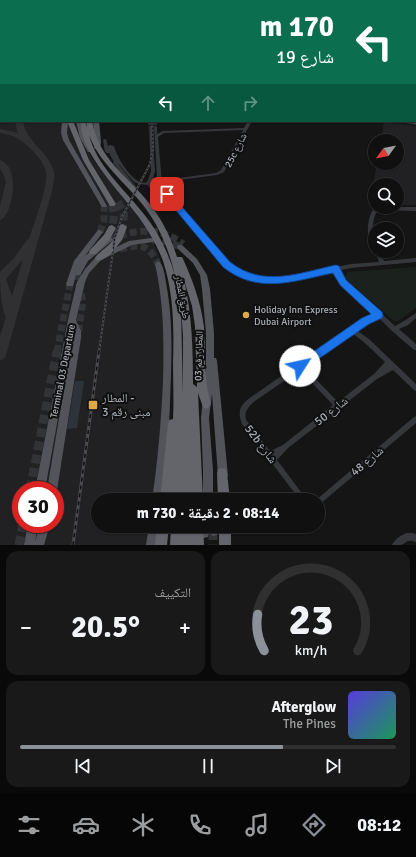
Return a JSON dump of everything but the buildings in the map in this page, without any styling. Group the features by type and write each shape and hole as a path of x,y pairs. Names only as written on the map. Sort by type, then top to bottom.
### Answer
{"highway":[{"path":"70,122 89,166 115,203"},
{"name":"طريق المطار","path":"83,122 88,143 100,165 146,220 158,241 166,260 176,303 179,384 177,493"},
{"name":"طريق المطار","path":"89,122 97,148 111,167 152,212 164,232 177,266 182,285 187,320 189,364 187,493"},
{"path":"101,253 119,238 123,227"},
{"path":"101,253 112,228"},
{"path":"164,232 170,239 189,279 194,295 200,330 202,386 206,404"},
{"path":"189,364 194,402 197,493"},
{"path":"167,493 174,409 179,384"},
{"path":"222,474 224,493"},
{"path":"161,545 162,533"},
{"path":"176,545 177,533"},
{"path":"187,533 187,545"},
{"path":"198,545 204,533"},
{"path":"225,533 225,545"}],"main road":[{"path":"65,122 64,133 66,140 104,206"},
{"path":"75,122 79,144"},
{"path":"79,122 85,142 100,165"},
{"path":"96,122 98,142 97,148"},
{"path":"78,270 78,260 100,232"},
{"path":"101,253 110,240"},
{"path":"70,284 78,270 101,253 130,243 151,240"},
{"name":"المطار رقم 03","path":"182,245 196,261 203,274 206,289 210,333 210,368 206,404 209,493"},
{"name":"Terminal 03 Departure","path":"42,481 72,320 81,282 101,253"},
{"path":"158,264 165,296 168,329 166,430 159,493"},
{"path":"53,481 77,338 77,331 72,320"},
{"path":"210,333 215,370 222,474"},
{"path":"29,545 31,533"},
{"path":"39,545 42,533"},
{"path":"151,545 153,533"},
{"path":"230,533 231,545"}],"street":[{"name":"25c شارع","path":"159,183 217,174 223,171 250,122"},
{"path":"150,184 153,171 153,127 156,136 159,183"},
{"path":"235,129 243,134"},
{"path":"156,136 164,131 246,129"},
{"path":"105,140 108,153 134,187 138,195"},
{"path":"117,165 109,151 109,147 113,147 114,154 139,183 159,183"},
{"path":"150,184 155,179 159,183 166,194 227,264 245,276 262,281 277,281 333,269 382,262 416,260"},
{"path":"166,194 166,187 170,181"},
{"path":"150,184 166,194"},
{"path":"371,222 378,213 392,209 416,209"},
{"path":"380,258 382,262"},
{"path":"333,269 343,282 416,348"},
{"name":"52b شارع","path":"298,493 244,422 242,417 243,408 253,399 377,313"},
{"path":"396,330 416,315"},
{"path":"354,329 416,388"},
{"name":"شارع 50","path":"271,457 391,364"},
{"path":"300,366 338,406"},
{"name":"شارع 48","path":"325,496 416,419"},
{"path":"396,545 402,539 409,536 416,538"}],"shaded area":[{"path":"0,122 78,122 84,143 93,159 147,226 158,253 166,279 171,325 170,417 164,493 91,493 91,533 158,533 157,545 0,545"},
{"path":"384,122 416,126 416,205 404,205 404,178 374,178 376,170 404,170 404,134 382,134"},
{"path":"416,267 416,308 398,321 394,321 345,278 347,272"},
{"path":"75,381 84,381 77,428 67,429"}],"taxiway":[{"path":"0,355 48,191 50,179 48,165 23,135 19,122"},
{"path":"0,131 13,133 26,140"},
{"path":"0,163 9,176 10,182 8,196 0,217"},
{"path":"0,278 16,262 30,242"},
{"path":"0,278 8,299 9,314"}],"tunnel":[{"path":"150,122 150,127"},
{"path":"155,122 155,127"},
{"path":"119,203 118,202 124,214 123,227"},
{"path":"112,204 114,215 112,228"},
{"path":"100,232 104,221 104,206"},
{"path":"110,240 129,233 148,231 166,234 183,244"},
{"path":"152,240 170,242 180,247"},
{"path":"120,249 133,246 143,247 151,252 158,264"},
{"path":"78,273 78,281 83,301 78,336"},
{"path":"57,352 70,284"},
{"path":"32,481 57,351"},
{"path":"19,545 21,533"},
{"path":"213,533 213,545"}],"railway":[{"path":"99,352 115,236 122,217 150,164 153,148 152,122"},
{"path":"73,545 99,351"}],"place":[{"name":"Holiday Inn Express Dubai Airport","path":"246,315"},
{"name":"المطار - مبنى رقم 3","path":"93,405"}],"route":[{"path":"167,194 227,264 236,271 245,276 262,281 277,281 336,269 343,282 379,315 365,321 300,366"}]}
